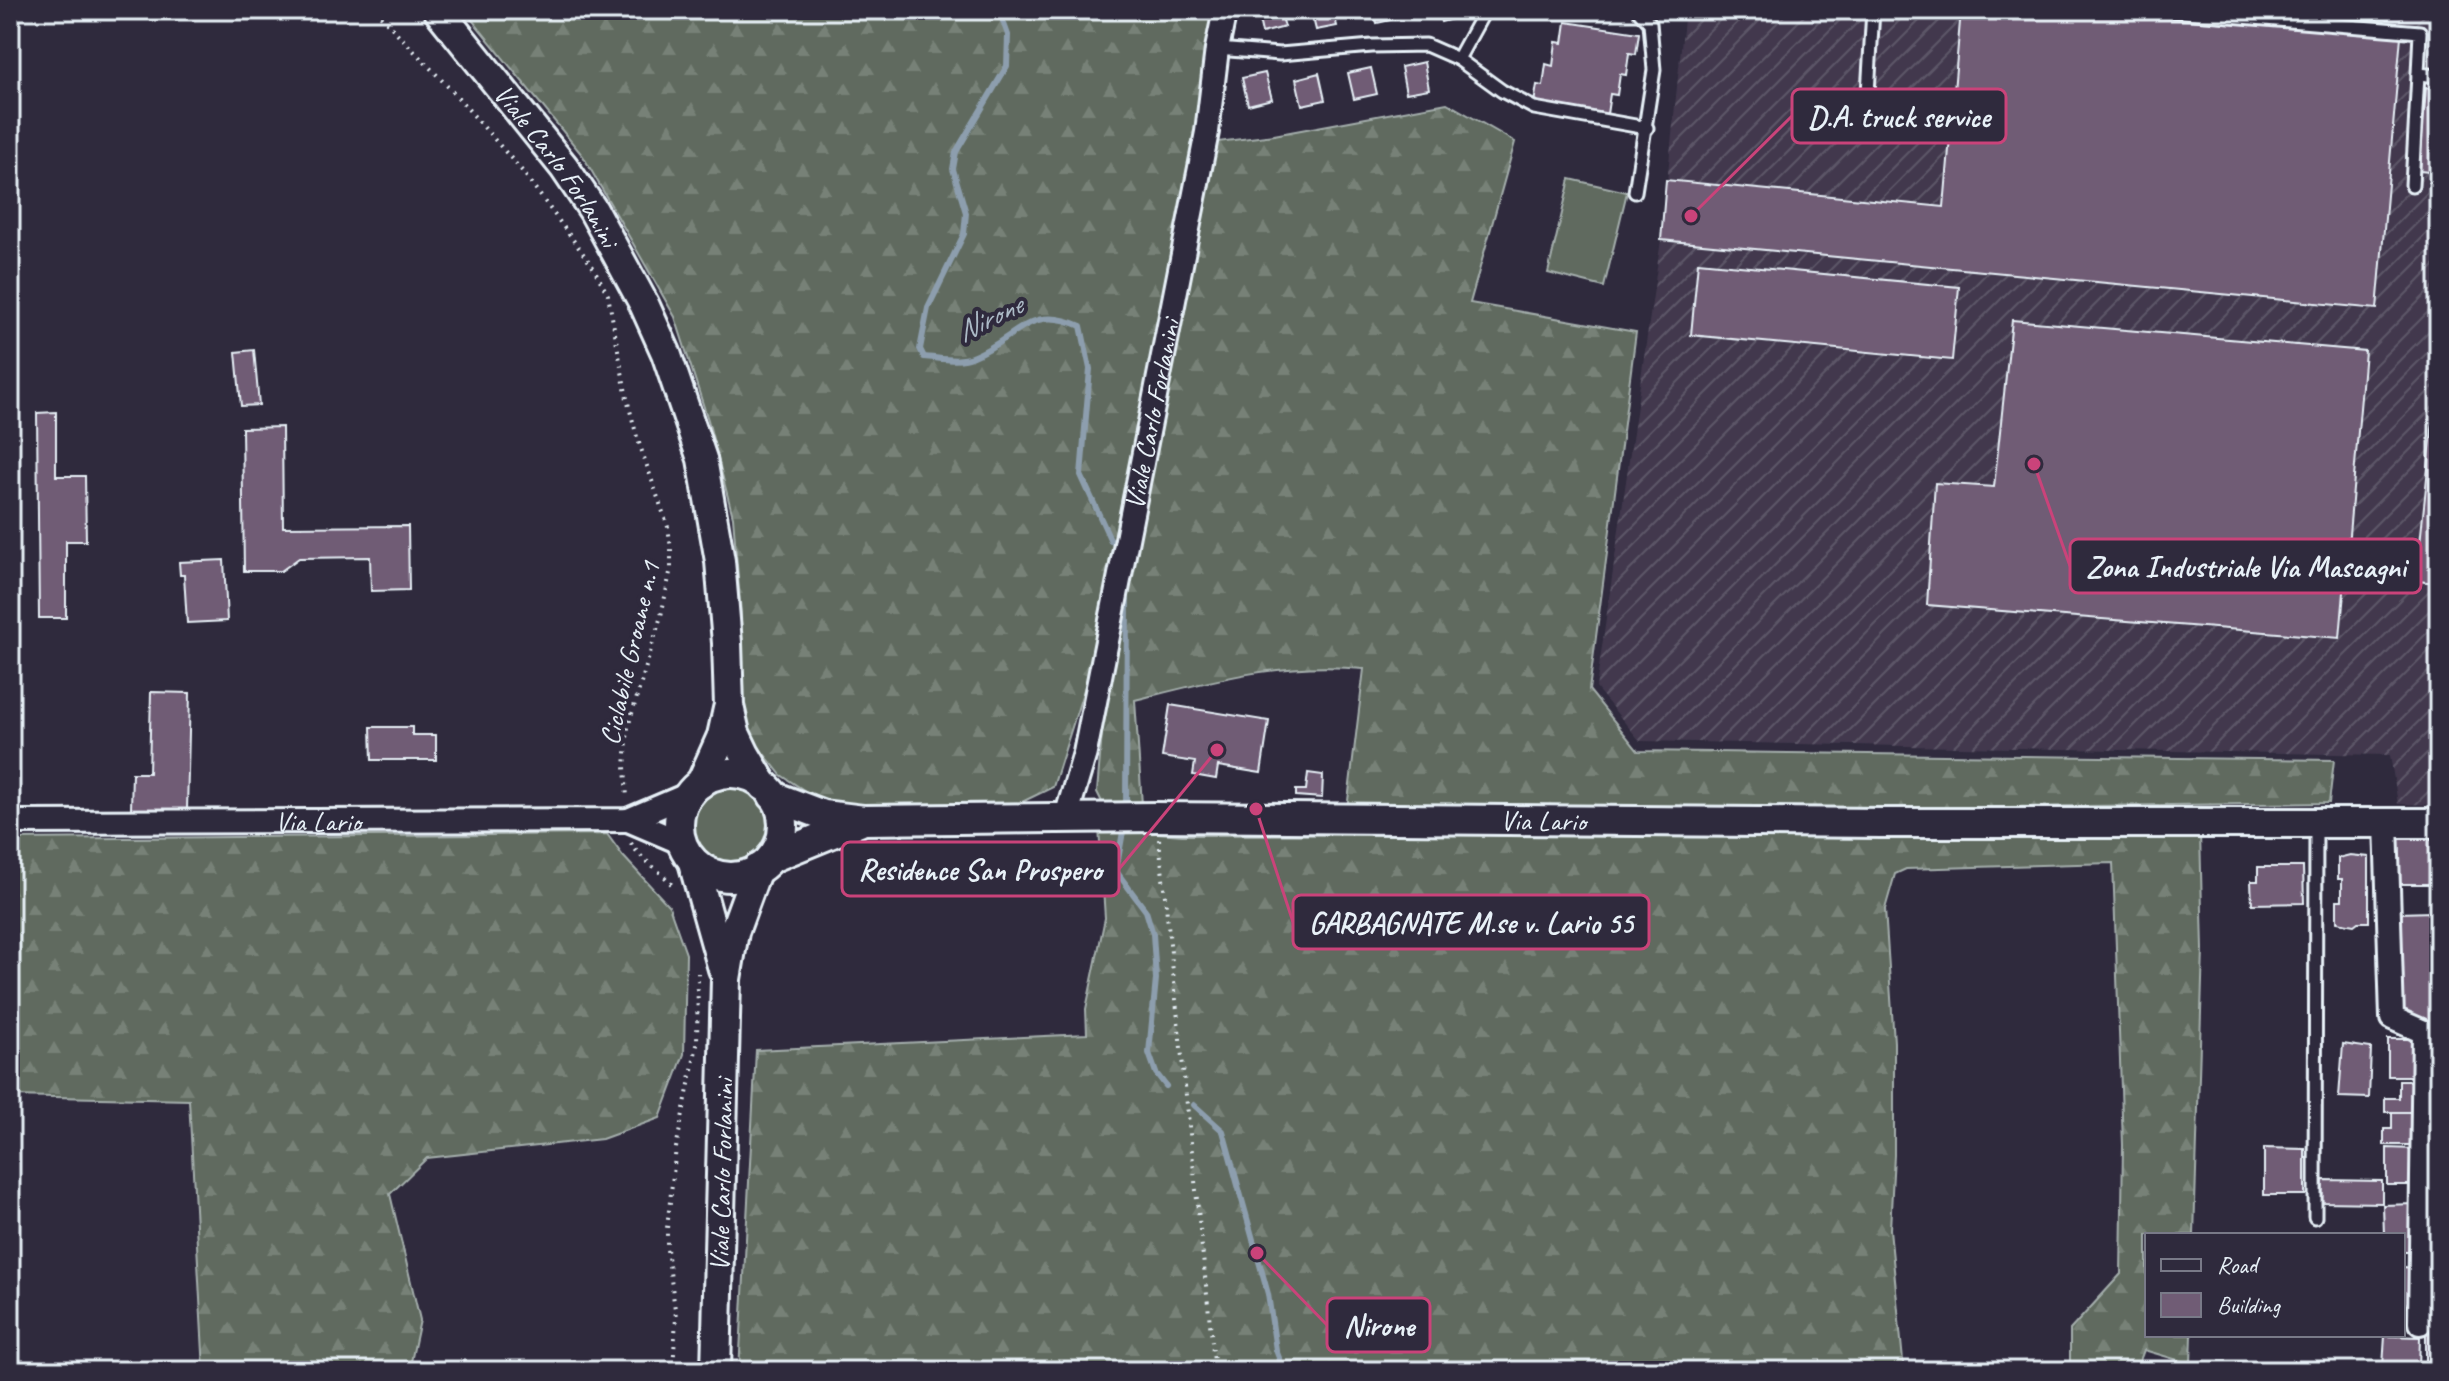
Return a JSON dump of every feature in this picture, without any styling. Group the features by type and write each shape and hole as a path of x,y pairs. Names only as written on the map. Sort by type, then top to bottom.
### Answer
{"street":[{"name":"Viale Carlo Forlanini","path":"438,10 564,167 593,210 644,304 666,353 702,459 720,561 729,706 740,744 768,791"},
{"name":"Viale Carlo Forlanini","path":"1066,817 1085,753 1207,132 1225,10"},
{"name":"Viale Carlo Forlanini","path":"695,788 722,736 729,706"},
{"path":"733,774 749,777 768,791 782,820 782,834 764,864 745,875 731,877 704,870 688,852 678,825 681,809 695,788 716,775 733,774"},
{"name":"Via Lario","path":"10,822 628,820 695,788"},
{"name":"Via Lario","path":"768,791 823,815 864,820 1139,817 1882,823 2439,823"},
{"name":"Via Lario","path":"628,820 688,852"},
{"name":"Via Lario","path":"764,864 864,820"},
{"path":"2386,822 2392,1018 2424,1032 2420,1323"},
{"name":"Viale Carlo Forlanini","path":"688,852 726,979"},
{"name":"Viale Carlo Forlanini","path":"716,1371 726,979 734,932 764,864"}],"lane":[{"path":"1458,59 1485,10"},
{"path":"1635,192 1654,70 1650,23 1638,10"},
{"path":"1866,126 1873,10"},
{"path":"2159,10 2420,32 2412,185"},
{"path":"1217,49 1280,54 1418,44 1439,49 1458,59 1502,91 1534,108 1647,128"},
{"path":"2418,74 2439,76"},
{"path":"2315,1217 2316,822"}],"path":[{"name":"Ciclabile Groane n.1","path":"375,10 523,172 593,267 608,295 627,399 668,527 671,548 671,568 661,616 627,736 625,767 630,840 634,848 667,878 679,899"},
{"path":"1139,817 1215,1371"},
{"path":"673,1371 676,1317 667,1228 676,1148 697,1045 698,971"},
{"path":"2202,1363 2232,1371"}],"shaded area":[{"path":"1685,10 2439,10 2439,805 2398,804 2390,755 1640,741 1596,688 1661,240"}],"green space":[{"path":"464,10 1222,10 1203,124 1218,142 1274,135 1447,103 1515,142 1470,303 1636,332 1589,690 1638,751 2334,760 2329,803 1528,813 1347,809 1364,669 1334,667 1248,674 1135,700 1142,805 1104,806 1097,792 1106,686 1086,683 1053,787 1020,803 858,808 813,796 781,775 743,722 741,614 733,517 708,420 675,317 583,156"},
{"path":"1570,179 1627,192 1604,287 1548,273"},
{"path":"730,787 751,793 761,803 767,824 761,845 751,855 730,861 709,855 699,845 693,824 699,803 709,793"},
{"path":"1099,828 1182,835 2200,832 2203,949 2194,1233 2145,1233 2145,1337 2192,1337 2191,1364 2144,1350 2136,1371 2070,1371 2070,1330 2121,1274 2123,1145 2113,863 1906,869 1895,874 1885,909 1894,1042 1894,1155 1890,1229 1904,1371 739,1371 756,1050 1087,1034 1086,1009 1105,918"},
{"path":"607,834 669,906 686,954 684,1054 660,1118 602,1139 427,1158 390,1194 420,1320 409,1371 204,1371 189,1100 10,1096 10,839"}],"building":[{"path":"1257,10 1280,10 1285,27 1262,33"},
{"path":"1311,10 1333,10 1337,26 1316,30"},
{"path":"1374,10 1397,10 1399,18 1377,23"},
{"path":"1438,10 1463,10 1464,16 1441,22"},
{"path":"1961,10 2106,10 2401,36 2377,309 1661,240 1666,180 1944,207"},
{"path":"2338,10 2378,10 2377,23 2338,20"},
{"path":"1566,22 1639,33 1636,54 1629,53 1626,75 1620,74 1617,95 1610,94 1607,114 1534,103 1537,85 1543,86 1546,64 1553,66 1556,42 1563,43"},
{"path":"1424,62 1429,89 1406,93 1401,67"},
{"path":"1371,68 1377,94 1354,99 1348,73"},
{"path":"1265,73 1272,99 1248,105 1242,78"},
{"path":"1319,73 1325,100 1302,105 1296,79"},
{"path":"2426,88 2439,89 2439,173 2420,171"},
{"path":"1698,262 1959,287 1952,360 1691,335"},
{"path":"2012,320 2365,351 2340,638 1927,605 1935,483 1994,487"},
{"path":"254,350 259,405 241,406 236,352"},
{"path":"2439,374 2439,583 2416,581"},
{"path":"56,412 56,476 85,476 86,541 66,541 66,618 39,618 37,413"},
{"path":"282,427 283,527 408,526 409,590 371,591 370,557 299,558 281,571 244,571 242,428"},
{"path":"224,560 227,621 187,623 184,575 180,575 179,562"},
{"path":"151,692 190,693 187,810 131,809 132,773 149,773"},
{"path":"1170,705 1269,721 1261,773 1218,766 1216,779 1193,775 1195,762 1162,757"},
{"path":"371,727 412,727 412,735 436,735 436,760 372,760"},
{"path":"1308,773 1323,775 1322,798 1296,796 1296,790 1306,790"},
{"path":"2397,836 2439,836 2439,884 2397,884"},
{"path":"2350,855 2369,857 2369,922 2354,925 2337,922 2337,900 2342,900 2338,858"},
{"path":"2258,867 2303,867 2304,903 2252,904 2251,881 2258,881"},
{"path":"2432,912 2431,1026 2398,1008 2398,913"},
{"path":"2432,959 2439,959 2439,1022 2431,1022"},
{"path":"2432,1030 2439,1030 2439,1075 2431,1074"},
{"path":"2388,1039 2417,1039 2417,1076 2388,1076"},
{"path":"2343,1044 2371,1048 2369,1098 2339,1097"},
{"path":"2399,1081 2417,1081 2417,1112 2385,1112 2385,1098 2399,1098"},
{"path":"2435,1086 2439,1086 2439,1119 2435,1119"},
{"path":"2392,1112 2416,1112 2416,1145 2384,1145 2384,1129 2392,1129"},
{"path":"2433,1147 2439,1147 2439,1187 2433,1187"},
{"path":"2264,1148 2305,1149 2305,1195 2264,1195"},
{"path":"2387,1148 2415,1149 2414,1185 2387,1185"},
{"path":"2323,1180 2382,1181 2382,1203 2322,1202"},
{"path":"2414,1204 2415,1252 2405,1252 2405,1233 2384,1233 2383,1205"},
{"path":"2434,1224 2439,1224 2439,1297 2426,1297 2428,1234 2433,1234"},
{"path":"2405,1267 2413,1268 2413,1307 2405,1307"},
{"path":"2426,1324 2439,1324 2439,1371 2426,1371"},
{"path":"2385,1337 2420,1337 2419,1368 2383,1366"}],"waterway":[{"name":"Nirone","path":"999,10 1008,35 1007,66 956,152 953,169 966,213 964,234 928,308 920,349 924,357 962,359 989,349 1036,321 1049,318 1081,326 1090,369 1081,475 1111,541"},
{"name":"Nirone","path":"1126,811 1127,587"},
{"name":"Nirone","path":"1124,826 1116,871 1146,911 1153,934 1156,979 1149,1053 1156,1073 1166,1086"},
{"name":"Nirone","path":"1194,1105 1223,1131 1268,1294 1276,1350 1284,1371"}],"place":[{"name":"D.A. truck service","path":"1691,216"},
{"name":"Zona Industriale Via Mascagni","path":"2034,464"},
{"name":"Residence San Prospero","path":"1217,750"},
{"name":"GARBAGNATE M.se v. Lario 55","path":"1256,809"},
{"name":"Nirone","path":"1257,1253"}]}
